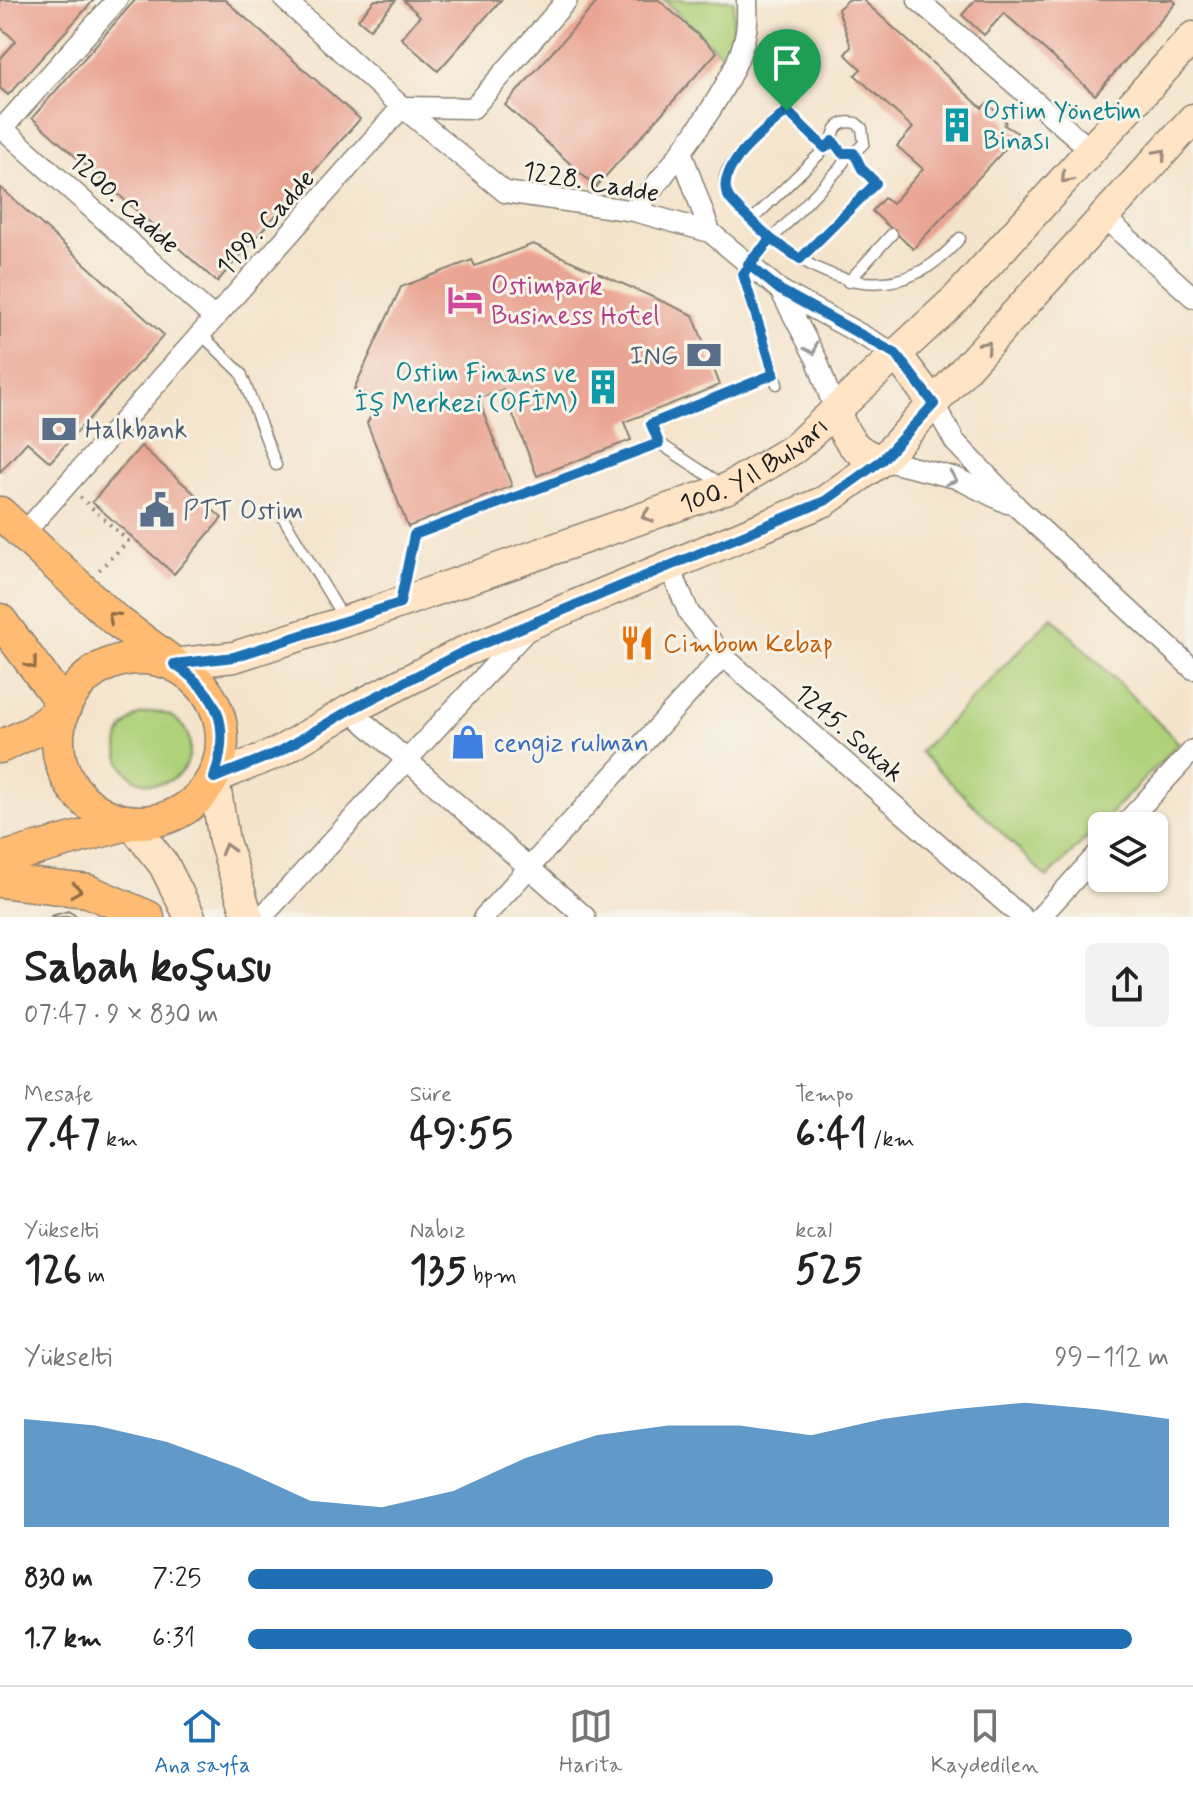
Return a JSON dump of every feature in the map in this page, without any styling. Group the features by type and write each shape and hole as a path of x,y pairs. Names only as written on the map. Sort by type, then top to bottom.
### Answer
{"main road":[{"name":"100. Yıl Bulvarı","path":"174,664 234,657 400,603 728,488 795,448 958,297 1193,37"},
{"path":"214,778 279,752 350,710 463,652 825,501 882,460 1193,119"},
{"path":"896,354 934,404"},
{"path":"835,411 850,443 864,456 882,460"},
{"path":"0,859 131,823 156,822 180,814 200,799 214,778 222,753 222,726 213,700 197,679 114,619 12,523"},
{"path":"0,620 65,707"},
{"path":"174,664 147,657 120,659 94,671 74,690 65,707 57,739 61,763 71,785 87,804 108,817 131,823 164,865 190,917"},
{"path":"0,747 34,731 65,707"},
{"path":"214,778 224,841 248,917"},
{"path":"0,881 88,891 148,917"}],"street":[{"path":"1,128 117,0"},
{"name":"1228. Cadde","path":"285,0 402,107 505,192 634,211 710,232 780,290 896,354"},
{"path":"402,107 473,108 567,0"},
{"path":"634,211 682,154 732,68 746,33 747,0"},
{"path":"918,0 1091,150"},
{"name":"1199. Cadde","path":"12,523 66,485 402,107"},
{"name":"1200. Cadde","path":"1,128 207,326"},
{"path":"682,154 710,232"},
{"path":"1104,217 1193,297"},
{"name":"1228. Cadde","path":"780,290 817,360 835,411"},
{"path":"934,404 955,442 1018,508 1193,669"},
{"path":"882,460 956,478 1018,508"},
{"name":"1245. Sokak","path":"669,566 689,613 723,656 1022,917"},
{"path":"262,917 533,623"},
{"path":"484,917 723,656"},
{"path":"350,710 585,917"},
{"path":"1136,812 1193,750"},
{"path":"1040,917 1088,864"}],"lane":[{"path":"852,154 842,153 829,145 787,111 728,168 725,183 729,197 771,239 820,272 848,282 879,282 916,271 941,257 960,238"},
{"path":"752,220 829,145 842,123 856,123 862,128 864,143 771,239 743,274 776,379"},
{"path":"800,259 876,183 852,154"},
{"path":"848,282 892,234"},
{"path":"207,326 241,373 276,465"},
{"path":"400,603 414,535 659,443 728,488"},
{"path":"284,519 345,621"}],"path":[{"path":"659,443 651,424 776,379"},
{"path":"66,485 128,541 81,588"}],"green space":[{"path":"664,0 734,0 732,37 722,55"},
{"path":"1052,617 1179,743 1112,812 1088,812 1088,836 1047,878 920,752"},
{"path":"154,712 174,718 184,728 190,748 184,768 174,778 154,784 134,778 124,768 118,748 124,728 134,718"}],"building":[{"path":"0,0 94,0 8,95 0,88 0,59 16,41 0,27"},
{"path":"135,0 225,0 360,119 217,282 32,118"},
{"path":"375,0 396,0 370,29 358,19"},
{"path":"403,0 501,0 438,71 401,38 420,16"},
{"path":"599,0 659,0 717,52 596,187 505,105"},
{"name":"Ostim Yönetim Binası","path":"848,0 863,0 982,108 987,103 1006,122 1004,125 1019,134 913,249 872,211 884,198 892,204 923,169 897,146 913,128 855,75 861,69 845,54 851,47 838,9"},
{"path":"975,0 1173,0 1176,3 1095,95 1004,13 984,35 962,15"},
{"path":"0,187 164,335 50,462 27,442 0,472"},
{"name":"Ostim Finans ve İş Merkezi (OFİM)","path":"533,244 693,315 720,385 624,422 631,440 537,476 503,389 478,399 512,486 408,527 367,423 379,401 354,389 401,287 472,260 475,266"},
{"name":"PTT Ostim","path":"141,446 222,518 174,574 92,502"},
{"path":"68,911 78,917 51,917 51,916"}],"place":[{"name":"Ostim Yönetim Binası","path":"957,125"},
{"name":"Ostimpark Business Hotel","path":"465,300"},
{"name":"ING","path":"704,355"},
{"name":"Ostim Finans ve İş Merkezi (OFİM)","path":"603,387"},
{"name":"Halkbank","path":"59,429"},
{"name":"PTT Ostim","path":"157,510"},
{"name":"Cimbom Kebap","path":"637,643"},
{"name":"cengiz rulman","path":"468,742"}],"route":[{"path":"787,111 728,168 725,175 729,197 771,239 748,264 743,274 774,374 651,424 659,443 414,535 400,603 234,657 174,664 197,679 213,700 222,726 222,753 214,778 279,752 350,710 463,652 825,501 882,460 934,404 896,354 780,290 748,264 771,239 800,259 876,183 862,169 854,153 842,153 833,141 825,148 787,111"}]}
